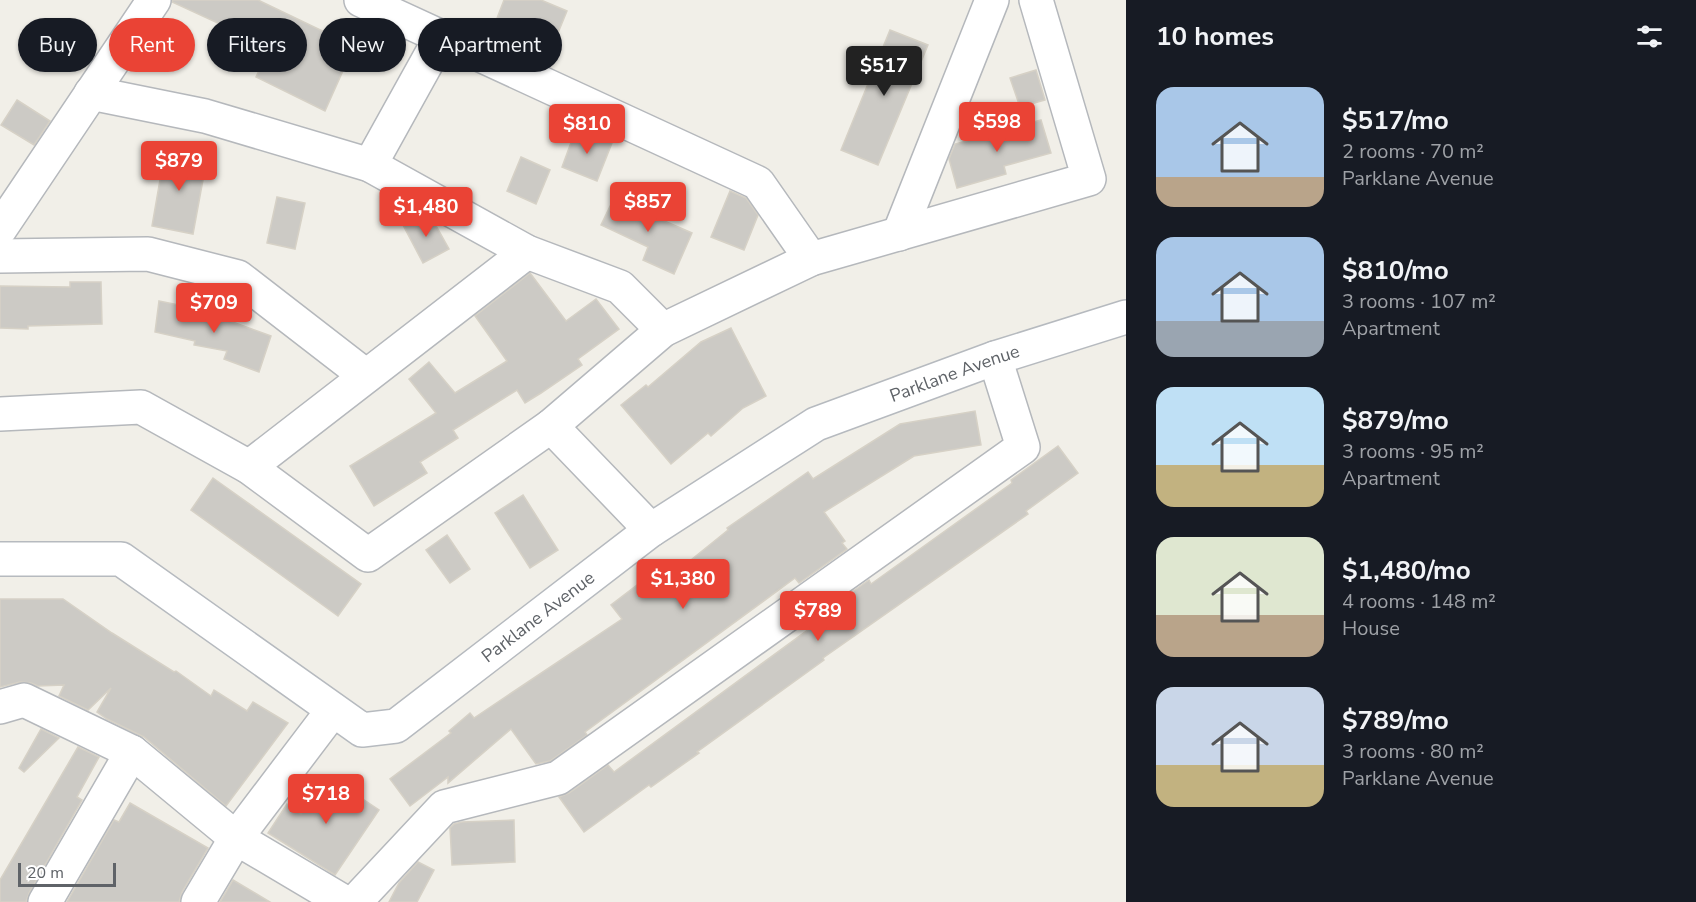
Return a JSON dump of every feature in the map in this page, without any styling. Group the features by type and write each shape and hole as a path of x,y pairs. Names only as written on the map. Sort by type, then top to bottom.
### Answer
{"street":[{"path":"0,229 154,0"},
{"path":"361,0 418,26"},
{"path":"899,234 992,0"},
{"path":"0,414 141,407 249,467 368,555 551,426 663,330 812,259 1089,179 1036,0"},
{"path":"370,165 422,72"},
{"path":"517,72 758,183 812,259"},
{"path":"92,93 205,116 370,165 527,252 620,287 663,330"},
{"path":"249,467 527,252"},
{"path":"0,256 148,254 238,277 366,376"},
{"name":"Parklane Avenue","path":"0,560 121,559 362,730 396,726 651,530 816,424 995,358 1126,317"},
{"path":"355,902 444,807 558,778 1023,447 995,358"},
{"path":"551,426 651,530"},
{"path":"0,707 24,700 132,752 236,838 344,902"},
{"path":"198,902 236,838 333,710"},
{"path":"45,902 132,752"}],"building":[{"path":"173,0 258,0 296,18 207,18 172,2"},
{"path":"504,0 541,0 567,11 562,23 562,18 497,18"},
{"path":"307,23 319,29 319,72 342,72 325,111 256,77 258,72 307,72"},
{"path":"890,30 928,45 878,165 841,150"},
{"path":"1036,70 1045,100 1020,107 1010,78"},
{"path":"17,100 50,121 34,145 1,125"},
{"path":"1041,120 1051,153 1004,166 1006,174 957,188 949,159 955,144"},
{"path":"576,129 612,143 597,181 562,167"},
{"path":"165,151 207,158 193,234 152,226"},
{"path":"521,157 550,170 536,204 507,191"},
{"path":"730,191 746,198 758,215 744,250 711,237"},
{"path":"616,194 641,205 639,210 692,233 674,274 643,260 648,247 601,225"},
{"path":"277,197 305,203 295,249 267,243"},
{"path":"421,215 434,222 449,249 423,263 403,225"},
{"path":"530,273 566,321 596,299 619,329 578,359 582,365 525,403 517,390 453,430 458,438 420,462 427,473 374,506 350,466 436,413 409,379 429,362 455,393 507,361 475,316"},
{"path":"70,282 101,282 102,324 28,326 28,329 0,328 0,286 70,287"},
{"path":"159,301 189,307 188,310 219,317 271,336 259,372 224,359 227,351 194,345 195,341 155,332"},
{"path":"731,328 766,396 743,408 711,436 708,433 671,464 621,405 646,385 648,387 701,342"},
{"path":"975,411 981,445 914,456 824,512 845,541 842,543 847,549 799,583 795,578 585,732 587,735 550,761 536,764 511,729 448,783 448,777 410,806 390,779 451,733 449,731 470,713 474,718 622,619 611,605 637,585 641,591 673,568 676,572 728,530 727,528 808,472 813,479 900,424"},
{"path":"1058,446 1078,473 1026,511 1028,514 823,658 824,660 697,752 699,753 651,787 649,785 584,832 559,797 569,793 608,765 614,772 824,618 821,614 869,580 871,584 1012,483 1011,480"},
{"path":"213,478 361,584 338,616 191,510"},
{"path":"523,495 558,550 530,568 495,513"},
{"path":"447,535 470,569 450,583 426,550"},
{"path":"0,599 63,599 211,696 214,690 247,711 253,702 288,723 226,806 144,737 97,712 111,688 88,710 59,696 64,685 38,686 20,682 0,687"},
{"path":"41,729 59,738 24,772 19,768"},
{"path":"78,747 99,757 77,797 82,800 26,902 0,902 0,880"},
{"path":"327,775 379,810 335,875 268,833 287,804 301,814"},
{"path":"130,803 208,848 182,892 179,902 67,902 114,820 119,822"},
{"path":"514,820 515,862 452,865 450,828 454,824"},
{"path":"418,862 434,870 417,902 389,902 399,883"},
{"path":"233,880 270,902 220,902"}]}
